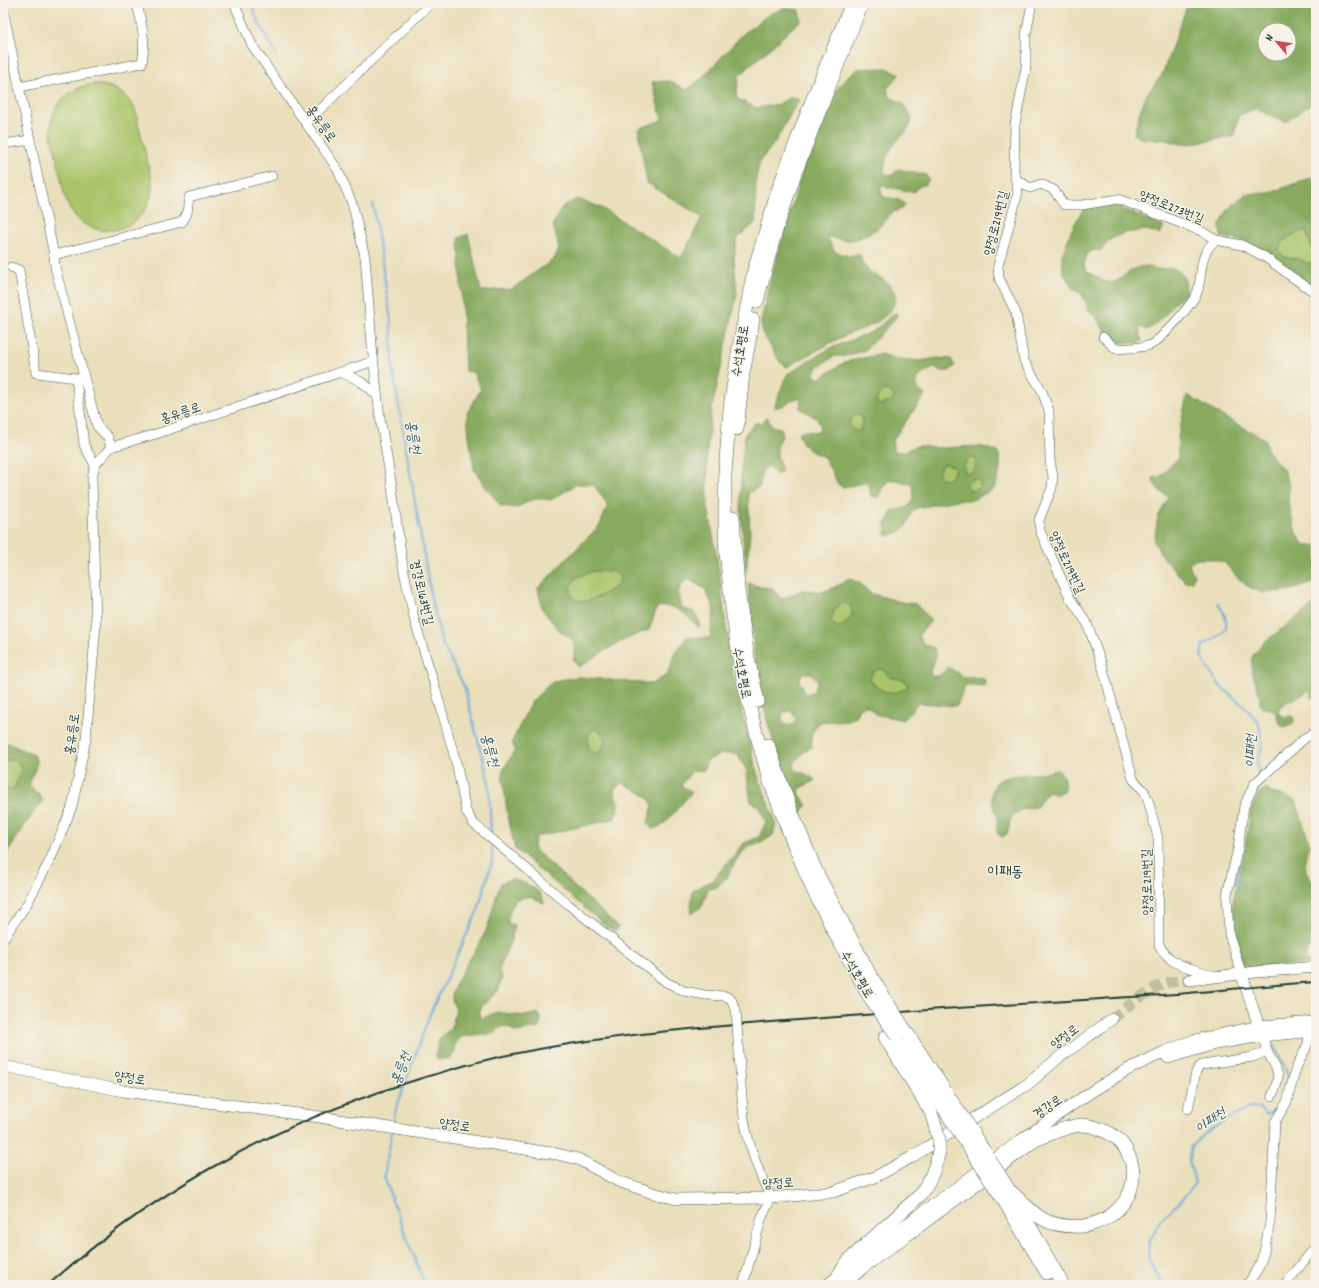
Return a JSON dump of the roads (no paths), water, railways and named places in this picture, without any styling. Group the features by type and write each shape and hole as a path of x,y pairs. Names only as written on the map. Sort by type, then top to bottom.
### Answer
{"highway":[{"name":"수석호평로","path":"852,3 779,186 754,270 739,347 730,408 725,473 725,543 740,666 755,729 770,782 813,890 862,971 897,1036"},
{"name":"수석호평로","path":"862,3 794,173 757,297 743,374 735,450 733,520 738,589 748,658 766,739 792,813 816,871 862,971 869,996 956,1118 1063,1285"},
{"path":"842,1280 849,1260 919,1196 927,1186 937,1162 938,1139 931,1112 897,1036"},
{"path":"1005,1193 1040,1218 1056,1225 1065,1226 1090,1225 1107,1218 1117,1211 1125,1202 1130,1192 1133,1179 1133,1168 1129,1156 1120,1141 1107,1131 1091,1126 1081,1125 1064,1129 1038,1139"},
{"name":"수석호평로","path":"1005,1193 1054,1285"}],"main road":[{"path":"1189,980 1316,967"},
{"path":"1242,974 1261,1031"},
{"name":"양정로","path":"3,1066 123,1091 313,1116 557,1154 578,1159 618,1181 676,1199 771,1198 833,1192 875,1177 910,1158 1028,1084 1057,1058 1112,1019"},
{"name":"경강로","path":"842,1280 1021,1140 1127,1070 1164,1052 1194,1040 1261,1031 1314,1028"},
{"name":"경강로","path":"827,1285 842,1280 863,1268 1105,1090 1144,1068 1174,1055 1261,1031"}],"street":[{"path":"19,87 142,63 144,33 137,3"},
{"name":"홍유릉로","path":"111,447 156,434 374,361 365,257 353,206 338,170 308,120 252,45 234,3"},
{"path":"308,120 431,3"},
{"name":"양정로219번길","path":"1032,3 1026,35 1026,67 1015,125 1014,170 1018,193 998,266 999,278 1016,313 1024,360 1042,391 1049,411 1050,461 1053,477 1052,488 1039,520 1040,531 1070,598 1087,623 1102,665 1133,779 1144,791 1148,800 1158,838 1159,946 1165,955 1172,961 1183,966 1204,971 1216,977"},
{"path":"3,9 5,29 19,87 55,266 97,426 108,437 111,447 95,465 84,445 76,378 36,373 19,270 11,267"},
{"path":"3,144 30,140"},
{"path":"54,255 182,222 188,214 189,197 272,176"},
{"name":"양정로273번길","path":"1016,179 1030,188 1041,184 1054,190 1064,205 1082,205 1118,199 1200,231 1216,240 1242,245 1265,257 1316,293"},
{"path":"1103,337 1116,349 1149,346 1172,327 1198,292 1202,261 1211,244 1216,240"},
{"name":"경강로163번길","path":"374,361 403,567 415,622 457,766 466,811 473,823 506,852 569,905 666,982 684,991 704,995 725,996 731,999 736,1010 743,1109 747,1135 761,1179 771,1198"},
{"path":"340,372 360,380 378,397"},
{"name":"홍유릉로","path":"3,939 27,904 51,858 72,807 86,739 96,625 92,478 95,465"},
{"path":"1242,974 1229,934 1227,895 1238,848 1244,806 1256,782 1305,738 1316,732"},
{"name":"경강로","path":"1247,1285 1259,1267 1270,1222 1274,1122 1287,1102 1296,1068 1314,1028"},
{"path":"1261,1031 1267,1052 1278,1076 1278,1083 1272,1096"},
{"path":"1188,1109 1196,1072 1200,1067 1253,1057 1267,1052"},
{"path":"743,1285 762,1217 771,1198"},
{"path":"1286,1285 1316,1246"}],"waterway":[{"name":"홍릉천","path":"251,3 257,19 276,54"},
{"name":"홍릉천","path":"373,204 391,321 393,371 431,597 442,643 464,686 489,783 491,835"},
{"name":"이패천","path":"1218,603 1227,624 1222,633 1203,645 1201,655 1206,666 1221,687 1244,706 1259,723 1262,747 1257,762 1259,776"},
{"name":"이패천","path":"1250,803 1261,782"},
{"name":"홍릉천","path":"393,1124 396,1109 430,1014 478,910 492,861 492,843"},
{"name":"이패천","path":"1235,885 1239,864"},
{"name":"이패천","path":"1274,1045 1288,1075 1283,1098"},
{"name":"이패천","path":"1163,1285 1148,1258 1149,1243 1160,1220 1183,1199 1195,1183 1189,1160 1191,1146 1211,1129 1250,1107 1259,1108 1266,1115 1277,1109 1282,1102"},
{"name":"홍릉천","path":"392,1132 384,1176 425,1285"}],"tunnel":[{"path":"1112,1019 1136,1000 1163,983 1189,980"}],"railway":[{"path":"48,1285 92,1248 136,1215 182,1185 228,1158 276,1134 326,1112 378,1092 494,1058 549,1047 596,1040 689,1029 914,1011 1176,994 1316,982"}],"district":[{"name":"이패동","path":"1005,871"}]}
